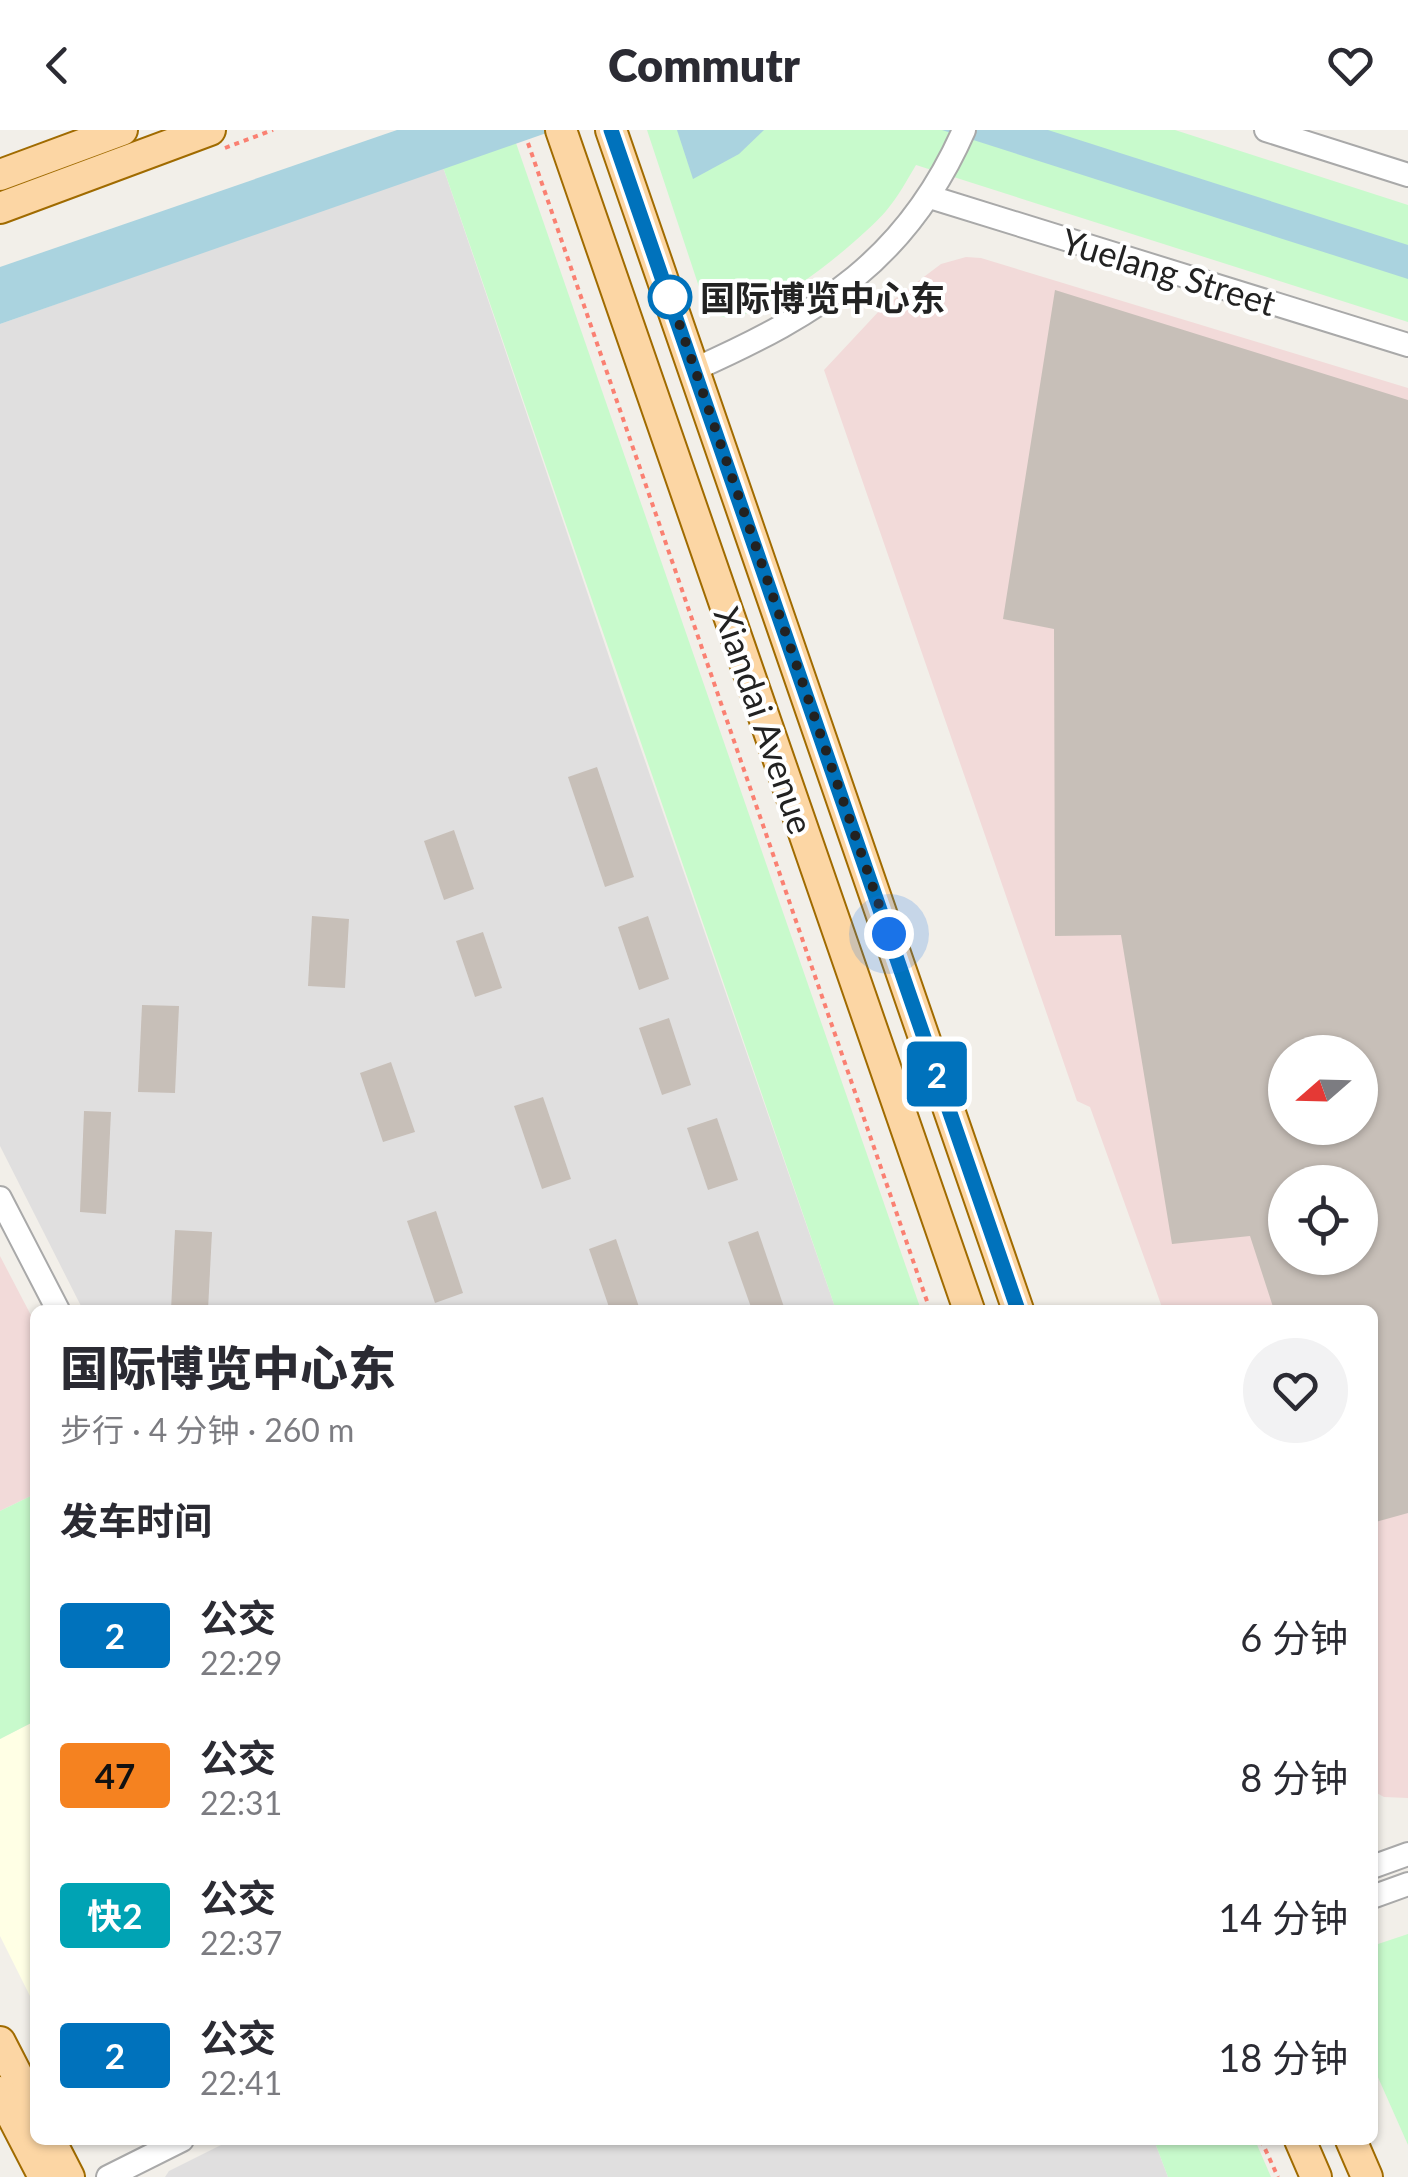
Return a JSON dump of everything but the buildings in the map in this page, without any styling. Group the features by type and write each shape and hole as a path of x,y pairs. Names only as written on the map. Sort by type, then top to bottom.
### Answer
{"main road":[{"path":"0,175 122,130"},
{"path":"0,208 210,130"},
{"name":"Xiandai Avenue","path":"560,130 967,1305"},
{"name":"Xiandai Avenue","path":"611,130 1016,1305"},
{"path":"0,2042 30,2100"},
{"path":"0,2092 44,2177"},
{"path":"53,2145 69,2177"},
{"path":"1302,2145 1316,2177"},
{"path":"1353,2145 1366,2177"}],"street":[{"path":"695,368 768,334 839,290 892,245 930,197 964,130"},
{"path":"1266,130 1408,175"},
{"name":"Yuelang Street","path":"930,197 1408,345"},
{"path":"0,1198 55,1305"},
{"path":"1378,1865 1408,1854"},
{"path":"1378,1895 1408,1884"},
{"path":"108,2177 172,2145"}],"path":[{"path":"528,143 928,1305"},
{"path":"1264,2145 1278,2177"}],"shaded area":[{"path":"443,167 834,1305 80,1305 0,1146 0,324"},
{"path":"966,257 981,258 1408,388 1408,1798 1378,1794 1378,1305 1161,1305 1090,1107 1077,1101 824,370 880,310 941,264"},
{"path":"0,1256 30,1313 30,1496 0,1511"},
{"path":"30,1724 30,1996 0,1936 0,1739"},
{"path":"221,2145 1156,2145 1168,2177 165,2177 169,2171"}],"green space":[{"path":"647,130 1175,130 1408,205 1408,322 916,165 886,211 834,259 762,307 724,317 710,310 702,296"},
{"path":"516,143 919,1305 834,1305 443,167"},
{"path":"30,1496 30,1724 0,1739 0,1511"},
{"path":"1408,1934 1408,2145 1378,2077 1378,1944"},
{"path":"1156,2145 1257,2145 1271,2177 1168,2177"}],"water":[{"path":"397,130 555,130 0,324 0,267"},
{"path":"677,130 764,130 739,154 693,179"},
{"path":"942,130 1048,130 1408,245 1408,279"}],"bus line":[{"name":"2","path":"611,130 1016,1305"}],"place":[{"name":"国际博览中心东","path":"670,297"}],"route":[{"path":"670,297 669,294 889,934"}]}
